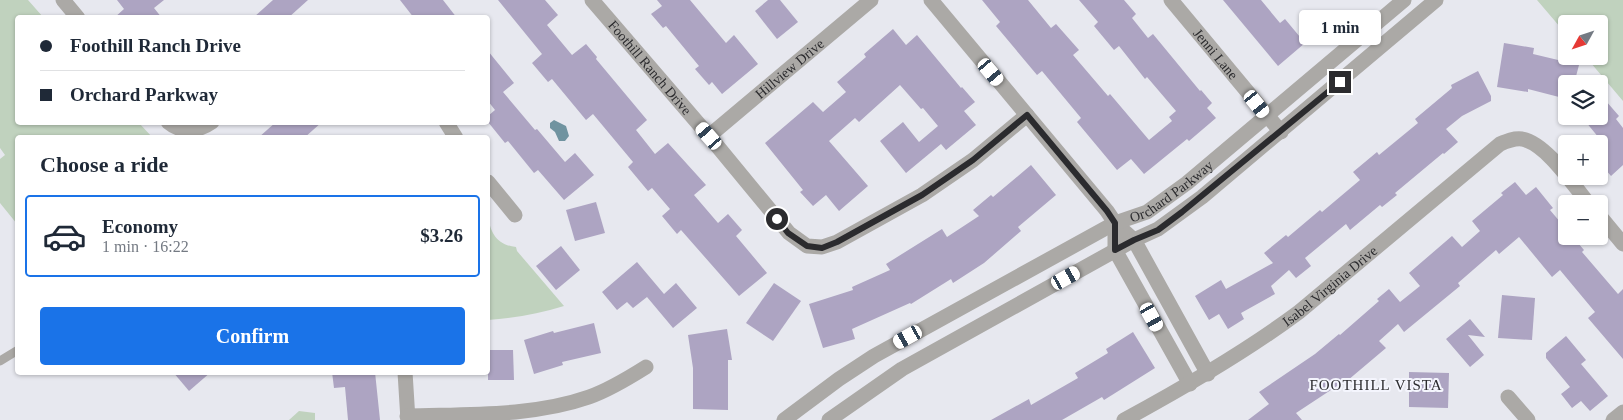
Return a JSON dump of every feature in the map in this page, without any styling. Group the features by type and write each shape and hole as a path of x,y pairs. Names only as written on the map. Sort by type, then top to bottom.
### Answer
{"street":[{"path":"63,0 76,15"},
{"name":"Foothill Ranch Drive","path":"592,0 709,136 788,233 807,246 822,248 837,242 922,195 973,160 1027,115"},
{"name":"Hillview Drive","path":"709,136 871,0"},
{"path":"930,0 1107,211 1115,223 1134,240 1208,374"},
{"name":"Jenni Lane","path":"1170,0 1280,132"},
{"name":"Orchard Parkway","path":"784,420 839,379 874,356 1115,223 1147,212 1167,198 1267,116 1404,0"},
{"name":"Orchard Parkway","path":"829,420 902,369 1115,250 1158,230 1280,132 1436,0"},
{"path":"174,125 185,131 203,129 208,125"},
{"name":"Isabel Virginia Drive","path":"1124,420 1208,374 1266,337 1299,312 1500,144 1509,140 1522,139 1539,147 1581,195"},
{"path":"490,184 515,215"},
{"path":"1115,223 1115,250 1190,384"},
{"path":"1608,226 1623,244"},
{"path":"405,375 407,418 497,414 553,406 588,397 618,385 646,367"},
{"path":"1508,396 1528,420"},
{"path":"1613,420 1623,412"}],"lane":[{"path":"0,362 15,352"}],"green space":[{"path":"0,0 28,0 41,15 15,15 15,125 141,125 150,135 15,135 15,222 0,203 0,159 5,155 0,148"},
{"path":"1537,0 1623,0 1623,101 1608,83 1608,75 1601,75 1593,65 1608,65 1608,15 1558,15 1558,25"},
{"path":"490,223 493,233 499,241 516,247 517,251 564,306 490,320"},
{"path":"299,411 315,413 315,420 289,420"}],"water":[{"path":"554,120 566,126 569,136 565,141 559,141 555,132 550,128 550,123"}],"building":[{"path":"117,0 164,0 154,8 160,15 117,15 124,9"},
{"path":"273,0 308,0 291,15 256,15"},
{"path":"400,0 443,0 455,15 412,15"},
{"path":"498,0 545,0 558,15 547,25 572,55 586,44 597,57 596,59 647,120 636,130 655,154 668,143 706,185 694,195 718,223 728,214 742,230 736,236 767,273 739,296 681,230 677,234 662,216 670,209 652,188 648,191 628,167 633,162 593,114 586,120 552,79 548,82 532,63 542,54"},
{"path":"657,0 690,0 726,43 734,35 758,64 722,94 712,82 709,85 695,69 699,66 666,26 663,28 651,14 662,6"},
{"path":"768,0 780,0 798,22 777,39 755,11"},
{"path":"982,0 1028,0 1051,28 1056,24 1079,50 1073,55 1108,96 1110,94 1149,140 1172,121 1169,117 1176,111 1147,77 1145,79 1119,46 1114,50 1094,26 1098,22 1079,0 1124,0 1136,14 1132,18 1148,38 1153,34 1212,103 1207,108 1216,118 1189,141 1187,139 1144,174 1131,159 1117,170 1077,122 1081,118 1042,71 1037,75 996,26 1000,22"},
{"path":"1223,0 1261,0 1280,23 1285,19 1305,43 1278,66"},
{"path":"893,29 906,45 917,35 975,102 964,111 976,125 946,150 941,144 906,173 880,141 903,122 919,142 938,126 900,85 859,122 855,118 829,141 868,186 839,211 826,195 813,206 800,192 803,190 765,143 813,102 823,112 846,92 837,82 866,57 864,54"},
{"path":"1504,43 1534,48 1533,54 1558,60 1558,65 1579,65 1576,75 1558,75 1558,97 1528,89 1528,92 1497,87"},
{"path":"490,53 514,83 503,92 535,130 537,129 565,162 575,153 594,175 564,200 538,170 534,173 508,141 505,143 490,124 490,114 495,110 490,104"},
{"path":"1478,71 1491,96 1491,101 1462,116 1446,129 1458,142 1395,193 1397,195 1382,207 1380,205 1350,230 1346,224 1305,258 1311,266 1296,278 1289,270 1271,286 1275,294 1241,313 1244,319 1228,329 1219,314 1209,320 1195,296 1221,280 1226,289 1273,263 1264,253 1286,235 1288,237 1320,210 1322,212 1360,180 1353,172 1377,152 1379,155 1418,123 1415,119 1452,88 1451,85"},
{"path":"1608,103 1619,116 1616,119 1623,128 1623,165 1611,176 1608,172 1608,135 1597,135 1588,125 1608,125"},
{"path":"273,125 319,125 307,135 261,135"},
{"path":"1031,165 1056,195 1018,227 1021,231 984,263 953,283 951,279 911,304 852,329 855,339 823,348 809,304 853,290 852,287 890,270 886,264 942,229 947,237 979,216 973,210 991,195 993,197"},
{"path":"1515,182 1526,195 1536,187 1553,208 1550,210 1558,220 1558,245 1580,245 1584,250 1582,252 1618,294 1623,289 1623,359 1588,318 1595,312 1560,270 1552,277 1519,237 1499,254 1496,250 1458,283 1460,286 1404,332 1398,324 1379,341 1386,348 1341,386 1340,384 1296,413 1302,420 1248,420 1269,404 1259,392 1340,335 1379,301 1377,299 1389,289 1400,302 1420,286 1409,273 1452,236 1462,247 1480,231 1472,221 1503,195 1501,193"},
{"path":"596,202 605,233 575,241 566,210"},
{"path":"561,246 580,270 556,290 536,266"},
{"path":"637,262 664,294 676,283 697,308 673,328 647,297 633,308 627,302 617,310 602,292"},
{"path":"774,283 801,301 773,341 746,323"},
{"path":"1502,295 1535,298 1532,340 1498,338"},
{"path":"1470,319 1485,337 1468,335 1484,355 1470,367 1446,339"},
{"path":"594,323 601,353 562,362 563,365 534,374 524,340 553,331 554,333"},
{"path":"727,329 732,360 728,360 728,410 693,409 693,368 688,335"},
{"path":"1133,332 1155,368 1104,400 1102,397 1062,420 991,420 1029,399 1031,405 1078,378 1075,373 1108,353 1106,349"},
{"path":"1566,336 1586,360 1581,364 1608,396 1590,411 1581,401 1572,408 1561,394 1570,387 1546,358 1546,353"},
{"path":"490,350 513,350 514,380 488,380 488,375 490,375"},
{"path":"1409,372 1449,373 1448,408 1409,407"},
{"path":"176,375 208,375 189,391"},
{"path":"332,375 375,375 380,420 348,420 345,387 334,388"}],"district":[{"name":"FOOTHILL VISTA","path":"1376,385"}],"route":[{"path":"777,219 788,233 807,246 822,248 837,242 922,195 973,160 1027,115 1115,223 1115,250 1158,230 1214,188 1340,82"}]}
